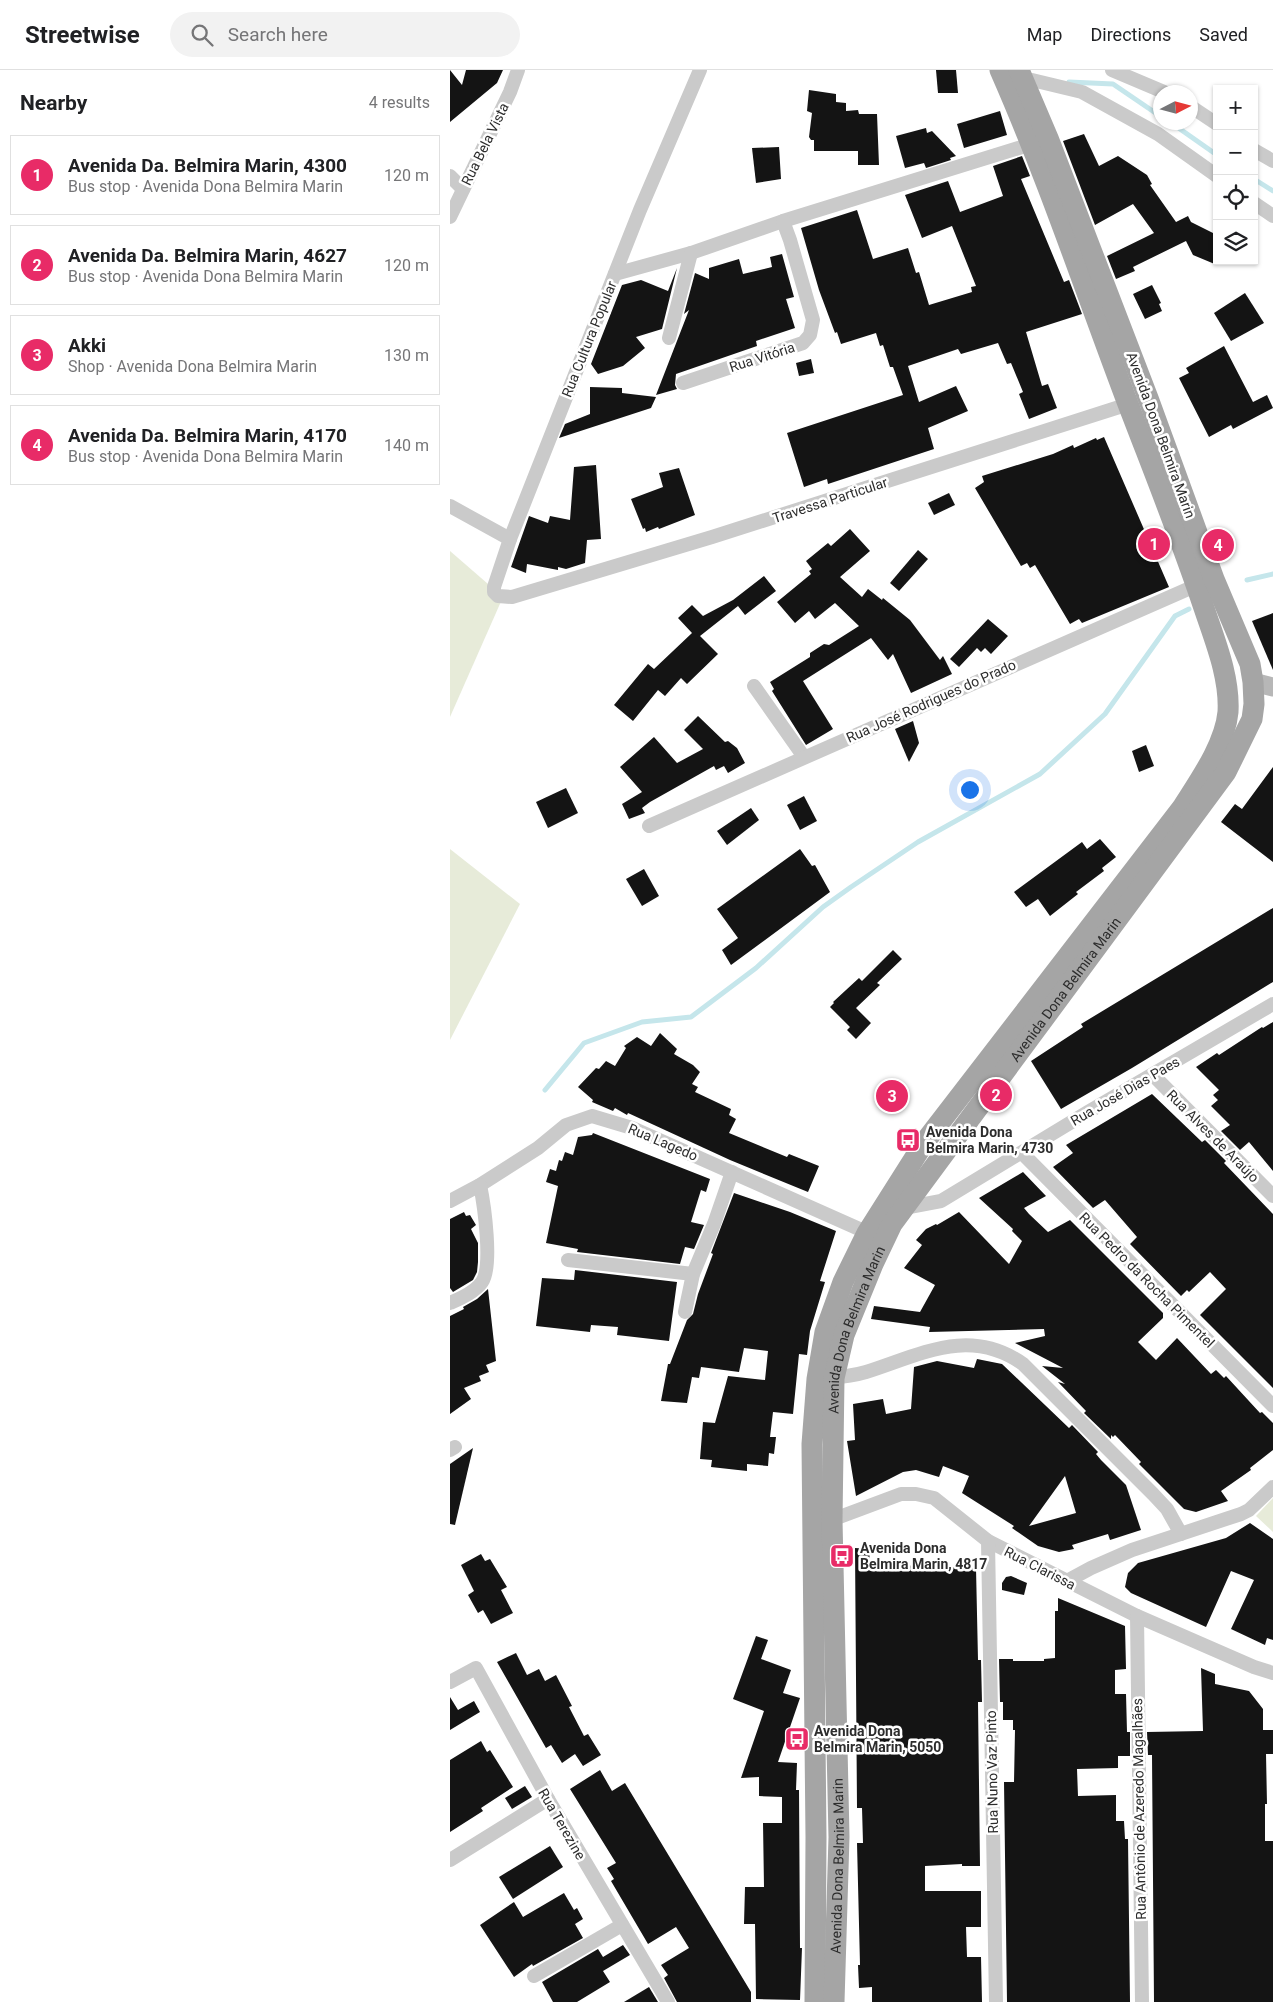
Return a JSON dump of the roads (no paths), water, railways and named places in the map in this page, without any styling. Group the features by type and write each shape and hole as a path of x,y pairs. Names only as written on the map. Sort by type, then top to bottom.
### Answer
{"main road":[{"name":"Avenida Dona Belmira Marin","path":"814,2002 816,1837 812,1444 825,1379 844,1335 876,1236 909,1199 1226,772 1252,719 1264,701 1263,685 1205,581 1040,141 1023,80 1000,70"},
{"name":"Avenida Dona Belmira Marin","path":"909,1199 924,1143 1182,808 1207,769 1222,735 1228,713 1227,690 1205,581"},
{"path":"1222,662 1242,694 1264,701"},
{"name":"Avenida Dona Belmira Marin","path":"825,1379 832,1520 839,1837 834,2002"}],"street":[{"name":"Rua Bela Vista","path":"450,217 510,92 518,70"},
{"name":"Rua Cultura Popular","path":"512,596 498,596 494,592 510,539 615,274 700,70"},
{"path":"1112,70 1153,87"},
{"path":"1023,80 1082,92 1158,134 1216,175"},
{"path":"1198,111 1213,121"},
{"path":"615,274 691,253 1040,141"},
{"path":"1258,152 1273,161"},
{"path":"450,176 462,190"},
{"path":"1258,206 1273,216"},
{"name":"Rua Vitória","path":"683,383 803,343 810,335 813,320 783,222"},
{"path":"669,338 691,253"},
{"name":"Travessa Particular","path":"512,596 712,537 1138,401"},
{"path":"450,506 510,539"},
{"name":"Rua José Rodrigues do Prado","path":"649,826 1205,581"},
{"path":"754,686 804,757"},
{"name":"Rua José Dias Paes","path":"909,1199 932,1204 941,1201 1088,1112 1273,1004"},
{"name":"Rua Alves de Araújo","path":"1153,1075 1273,1196"},
{"name":"Rua Lagedo","path":"450,1201 480,1186 538,1148 566,1125 592,1116 632,1128 876,1236"},
{"name":"Rua Pedro da Rocha Pimentel","path":"1022,1153 1273,1406"},
{"path":"685,1312 693,1274 714,1224 732,1172"},
{"path":"450,1303 476,1289 484,1277 486,1226 480,1186"},
{"path":"568,1260 693,1274"},
{"path":"825,1379 865,1372 922,1351 948,1346 976,1346 1004,1352 1023,1364 1147,1487 1167,1509 1181,1534"},
{"path":"1067,1581 1132,1550 1241,1514 1249,1510 1273,1487"},
{"name":"Rua Clarissa","path":"812,1527 900,1494 916,1494 934,1498 988,1541 1137,1616 1254,1667 1273,1673"},
{"name":"Rua Nuno Vaz Pinto","path":"988,1541 996,2002"},
{"name":"Rua Antônio de Azeredo Magalhães","path":"1137,1616 1142,2002"},
{"name":"Rua Terezine","path":"450,1682 476,1668 548,1799 668,2002"},
{"path":"450,1860 548,1799"},
{"path":"534,1976 622,1924"}],"waterway":[{"path":"1069,82 1113,84 1153,111"},
{"path":"1181,130 1213,152"},
{"path":"1258,182 1273,191"},
{"path":"1247,580 1273,574"},
{"path":"545,1090 584,1043 642,1022 691,1017 756,968 823,907 851,887 918,842 1040,774 1105,714 1175,616 1189,609"}],"place":[{"name":"Avenida Da. Belmira Marin, 4300","path":"1154,544"},
{"name":"Avenida Da. Belmira Marin, 4170","path":"1218,545"},
{"name":"Avenida Da. Belmira Marin, 4627","path":"996,1095"},
{"name":"Akki","path":"892,1096"},
{"name":"Avenida Dona Belmira Marin, 4730","path":"908,1140"},
{"name":"Avenida Dona Belmira Marin, 4817","path":"842,1556"},
{"name":"Avenida Dona Belmira Marin, 5050","path":"797,1739"}]}
